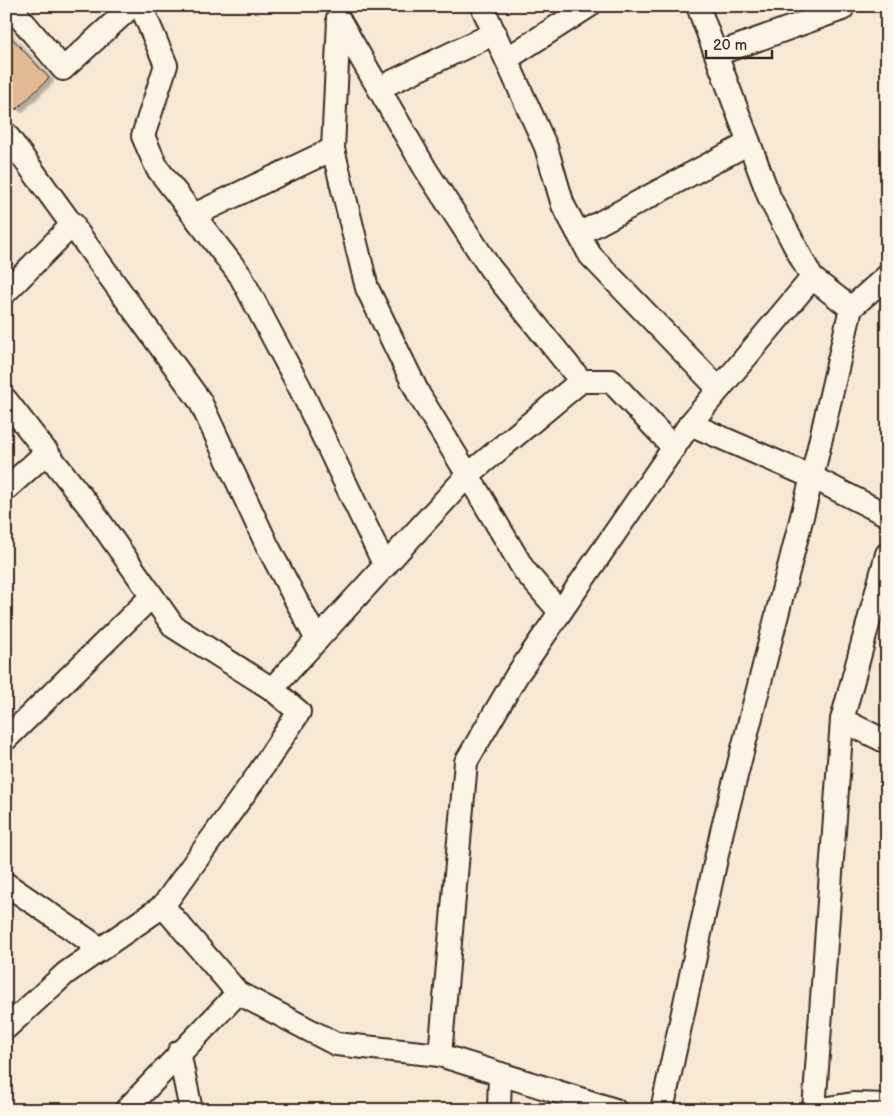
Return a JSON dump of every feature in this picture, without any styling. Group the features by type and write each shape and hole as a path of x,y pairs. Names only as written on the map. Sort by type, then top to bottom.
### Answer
{"street":[{"path":"10,6 63,69 132,6"},
{"path":"142,6 166,65 143,136 157,168 240,275 300,388 385,566"},
{"path":"482,6 508,58 546,147 563,205 590,255 719,389"},
{"path":"508,58 589,6"},
{"path":"698,6 770,199 812,278 851,308"},
{"path":"717,54 842,9 840,6"},
{"path":"336,13 426,170 490,268 581,381"},
{"path":"336,13 332,149 367,288 419,395 524,570 560,612"},
{"path":"378,88 495,33"},
{"path":"6,134 200,401 267,545 317,640"},
{"path":"579,234 749,143"},
{"path":"194,215 332,149"},
{"path":"6,292 73,224"},
{"path":"662,1110 722,831 812,477 851,308 887,276"},
{"path":"440,1056 466,762 517,675 690,424 812,278"},
{"path":"272,689 468,476 581,381 611,381 674,448"},
{"path":"6,400 91,510 174,627 272,689 299,712 257,776 163,906 66,973 6,1028"},
{"path":"690,424 812,477 887,515"},
{"path":"6,489 47,452"},
{"path":"887,554 842,720 815,1110 853,1104 887,1105"},
{"path":"6,739 152,596"},
{"path":"842,720 887,742"},
{"path":"6,884 101,949"},
{"path":"163,906 238,993 336,1044 440,1056 616,1110"},
{"path":"126,1110 179,1052 238,993"},
{"path":"179,1052 191,1110"},
{"path":"499,1110 500,1074"}],"building":[{"path":"6,32 49,78 16,110 6,99"}]}
